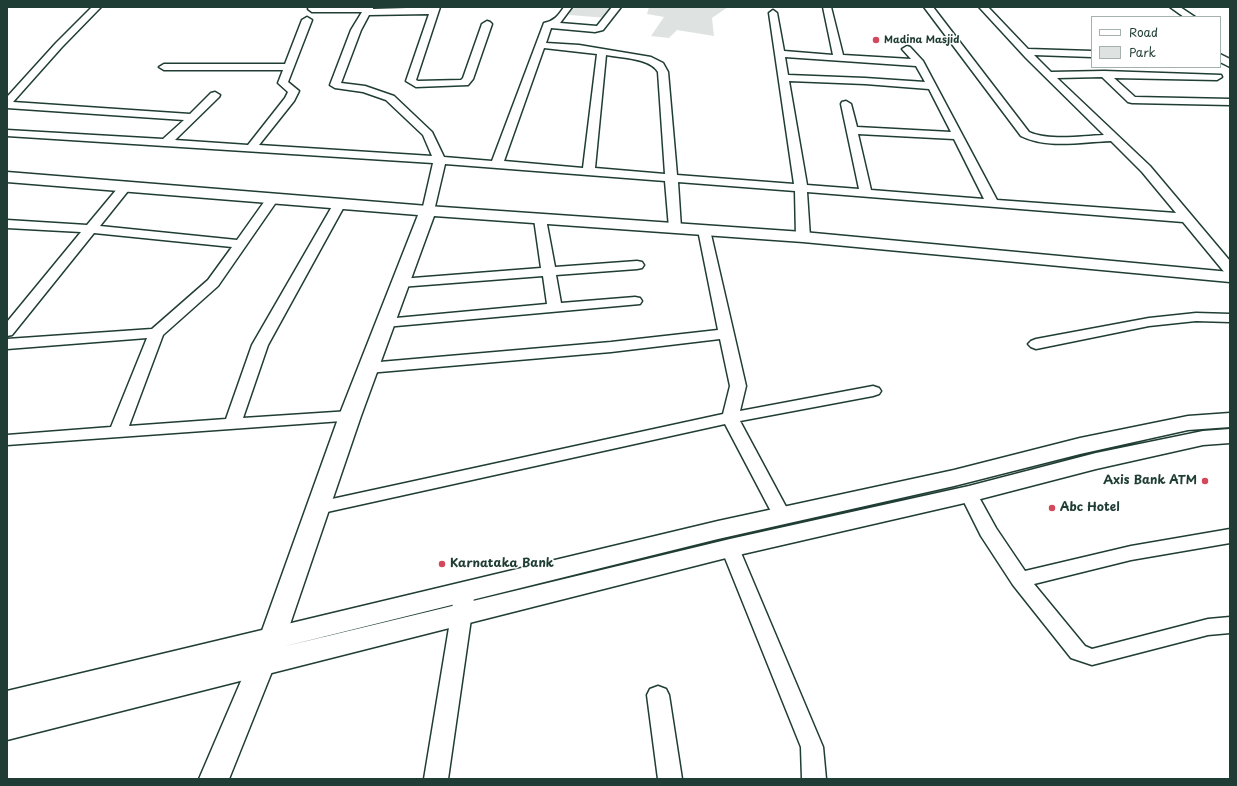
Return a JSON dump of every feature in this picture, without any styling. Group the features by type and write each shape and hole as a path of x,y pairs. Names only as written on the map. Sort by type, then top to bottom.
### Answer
{"main road":[{"path":"7,728 261,665 464,603 782,516 954,478 1080,446 1188,424 1230,420"},
{"path":"7,703 272,639 464,603 730,548 969,494 1096,461 1203,438 1230,436"}],"street":[{"path":"7,104 59,45 97,7"},
{"path":"553,24 560,19 568,7"},
{"path":"497,164 547,25 553,24 595,29 600,28 617,7"},
{"path":"827,7 839,58"},
{"path":"928,7 988,84 1024,134 1035,139 1052,140 1114,138"},
{"path":"983,7 1048,75 1146,169 1230,270"},
{"path":"1174,7 1188,16"},
{"path":"312,9 436,9 411,81 416,84 464,83 468,79 487,24"},
{"path":"214,779 272,639 350,416 428,210 440,160 428,134 390,98 365,89 335,85 356,30 368,9"},
{"path":"772,13 801,188 803,237"},
{"path":"251,148 290,99 294,91 283,83 307,20"},
{"path":"541,45 602,52 651,60 659,65 663,72 675,228"},
{"path":"907,49 920,63 993,203"},
{"path":"589,171 602,52"},
{"path":"1026,52 1091,54"},
{"path":"779,54 920,63"},
{"path":"1221,58 1230,64"},
{"path":"164,67 289,67"},
{"path":"1048,75 1104,74 1217,77"},
{"path":"1104,74 1132,100 1230,102"},
{"path":"783,78 932,86"},
{"path":"166,143 215,95"},
{"path":"7,104 193,117"},
{"path":"846,104 866,193"},
{"path":"852,130 958,136"},
{"path":"7,133 497,164 1187,218"},
{"path":"7,177 428,210 803,237 1230,277"},
{"path":"7,332 126,186"},
{"path":"118,432 156,333 213,283 273,198"},
{"path":"233,424 260,345 340,203"},
{"path":"540,218 555,308"},
{"path":"7,224 91,229 240,244"},
{"path":"704,230 738,386 730,418 782,516"},
{"path":"400,283 637,265"},
{"path":"385,323 635,301"},
{"path":"1036,344 1149,322 1196,317 1230,318"},
{"path":"7,344 156,333"},
{"path":"368,368 611,347 727,334"},
{"path":"318,508 730,418 873,391"},
{"path":"7,440 350,416"},
{"path":"969,494 988,531 1020,580 1078,652 1092,657 1208,627 1230,625"},
{"path":"1020,580 1131,553 1230,536"},
{"path":"730,548 812,747 814,779"},
{"path":"436,779 464,603"},
{"path":"658,695 670,779"}],"green space":[{"path":"571,7 617,7 608,18 569,15"},
{"path":"649,7 728,7 712,18 714,36 677,30 669,38 651,36 664,17 647,14"}],"place":[{"name":"Madina Masjid","path":"876,40"},
{"name":"Axis Bank ATM","path":"1205,481"},
{"name":"Abc Hotel","path":"1052,508"},
{"name":"Karnataka Bank","path":"442,564"}]}
